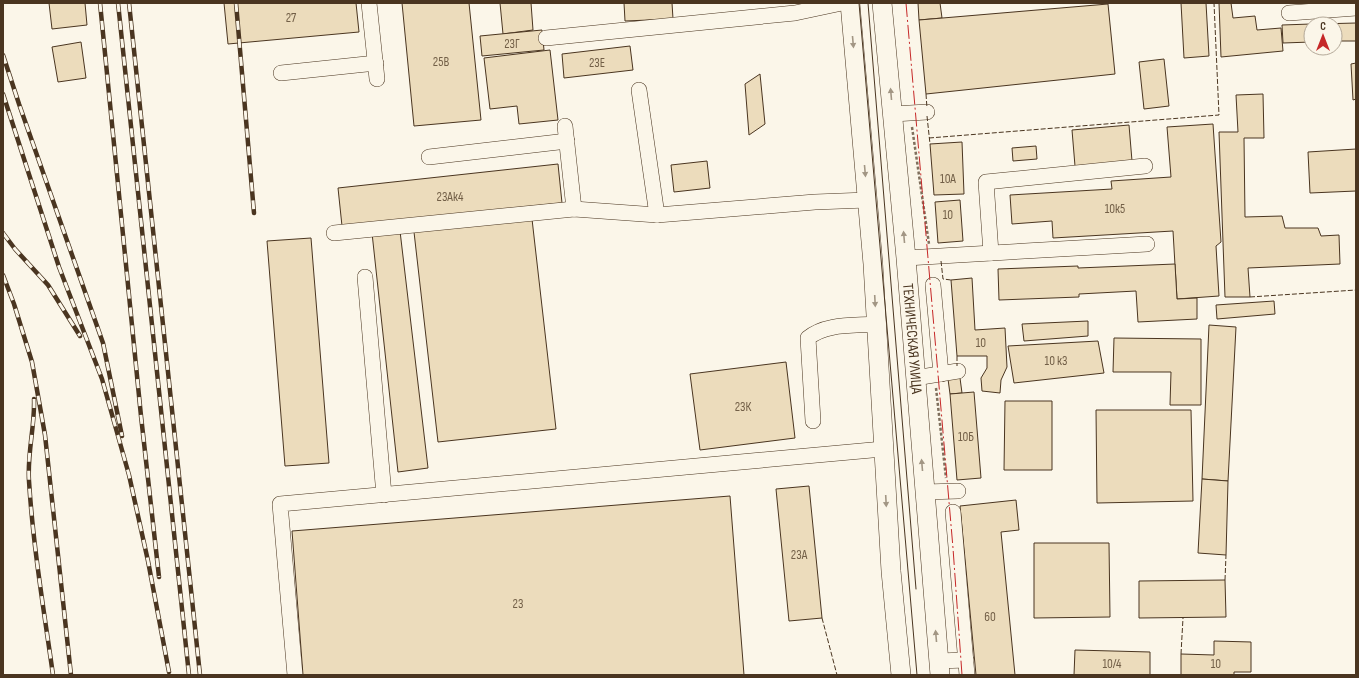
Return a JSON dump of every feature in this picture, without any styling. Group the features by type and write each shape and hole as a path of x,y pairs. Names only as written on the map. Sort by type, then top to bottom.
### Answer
{"main road":[{"path":"850,3 876,324 891,571 901,675"},
{"name":"ТЕХНИЧЕСКАЯ УЛИЦА","path":"882,3 906,258 939,668"}],"lane":[{"path":"369,3 377,78"},
{"path":"546,38 795,13 813,5 842,3"},
{"path":"1289,13 1356,8"},
{"path":"281,73 376,63"},
{"path":"640,90 658,215"},
{"path":"893,114 927,112"},
{"path":"429,157 566,134 574,209"},
{"path":"991,253 986,182 1145,166"},
{"path":"334,233 574,209 658,215 815,202 867,200"},
{"path":"906,258 1147,244"},
{"path":"365,277 384,495"},
{"path":"933,285 941,374"},
{"path":"813,421 808,338 815,332 826,328 876,324"},
{"path":"915,378 958,371"},
{"path":"295,675 280,504 883,449"},
{"path":"924,492 958,491"},
{"path":"939,668 967,668 953,512"}],"building":[{"path":"49,3 85,3 87,25 52,29"},
{"path":"224,3 356,3 359,32 228,44"},
{"path":"402,3 469,3 481,120 414,126"},
{"path":"500,3 531,3 533,30 503,34"},
{"path":"624,3 672,3 673,19 625,21"},
{"path":"918,3 940,3 942,18 919,20"},
{"path":"1181,3 1206,3 1209,56 1184,58"},
{"path":"1219,3 1231,3 1233,18 1255,16 1257,30 1281,28 1283,51 1221,57"},
{"path":"1108,4 1115,74 926,94 919,20"},
{"path":"1343,23 1356,23 1356,41 1343,41"},
{"path":"1303,24 1303,42 1283,43 1282,25"},
{"path":"542,30 544,50 482,56 480,36"},
{"path":"81,42 86,78 58,82 52,47"},
{"path":"630,46 633,70 564,78 562,54"},
{"path":"550,50 558,120 519,124 517,106 490,109 484,58"},
{"path":"1164,59 1169,106 1144,109 1139,62"},
{"path":"1356,63 1356,99 1353,100 1351,64"},
{"path":"760,74 765,124 749,135 745,84"},
{"path":"1263,94 1264,138 1244,138 1245,217 1282,216 1285,228 1318,228 1321,236 1339,235 1340,264 1248,268 1250,297 1225,297 1219,132 1238,132 1236,95"},
{"path":"1213,124 1221,242 1216,246 1219,296 1177,299 1173,231 1053,238 1052,221 1012,224 1010,195 1112,189 1111,181 1171,177 1167,127"},
{"path":"1129,125 1132,161 1075,166 1072,130"},
{"path":"962,142 964,194 934,195 930,144"},
{"path":"1036,146 1037,159 1013,161 1012,148"},
{"path":"1356,149 1356,191 1310,193 1308,152"},
{"path":"707,161 710,188 674,192 671,165"},
{"path":"558,164 562,203 342,226 338,188"},
{"path":"960,200 963,241 938,243 935,202"},
{"path":"532,219 556,429 438,442 414,232"},
{"path":"400,231 428,468 398,472 372,233"},
{"path":"311,238 329,463 285,466 267,241"},
{"path":"1175,264 1177,299 1197,298 1197,319 1138,322 1136,291 1079,294 1079,297 999,300 998,269 1078,266 1078,268"},
{"path":"972,278 975,330 1005,328 1007,367 1001,380 1000,393 982,391 981,378 987,368 987,356 957,356 951,280"},
{"path":"1274,301 1275,314 1217,319 1216,305"},
{"path":"1088,321 1088,336 1024,341 1022,324"},
{"path":"1209,325 1236,327 1228,481 1202,479"},
{"path":"1114,338 1201,339 1201,405 1170,405 1171,372 1113,372"},
{"path":"1098,341 1104,373 1014,383 1008,346"},
{"path":"786,362 795,438 700,450 690,374"},
{"path":"960,378 962,393 950,394 948,379"},
{"path":"974,392 981,478 957,480 950,394"},
{"path":"1005,401 1052,401 1052,470 1004,470"},
{"path":"1096,410 1191,410 1193,501 1097,503"},
{"path":"1202,479 1228,481 1226,555 1198,553"},
{"path":"809,486 822,618 789,621 776,489"},
{"path":"730,496 744,675 303,675 292,531"},
{"path":"1016,500 1019,530 1001,532 1015,675 976,675 960,506"},
{"path":"1034,543 1109,543 1110,617 1034,618"},
{"path":"1225,580 1226,617 1139,618 1139,581"},
{"path":"1214,641 1251,642 1251,672 1234,672 1234,675 1181,675 1181,654 1214,655"},
{"path":"1075,650 1150,652 1150,675 1074,675"}],"tram line":[{"path":"859,3 917,675"},
{"path":"868,3 916,589"}],"railway":[{"path":"100,3 141,416 159,577"},
{"path":"118,3 189,675"},
{"path":"129,3 200,675"},
{"path":"236,3 254,213"},
{"path":"3,55 103,343 122,436"},
{"path":"3,94 59,267 102,379 129,475 148,561 169,672"},
{"path":"3,233 15,249 48,285 80,336"},
{"path":"3,275 14,304 32,362 45,435 71,675"},
{"path":"34,399 29,461 29,481 36,554 53,675"}],"fence":[{"path":"929,138 1219,115 1214,3"},
{"path":"926,94 927,108"},
{"path":"927,116 930,144"},
{"path":"941,261 943,279 951,280"},
{"path":"1250,297 1356,290"},
{"path":"957,356 957,366"},
{"path":"1225,580 1226,555"},
{"path":"822,618 837,675"},
{"path":"1181,654 1183,618"}],"power":[{"path":"906,3 953,548 962,675"}]}
